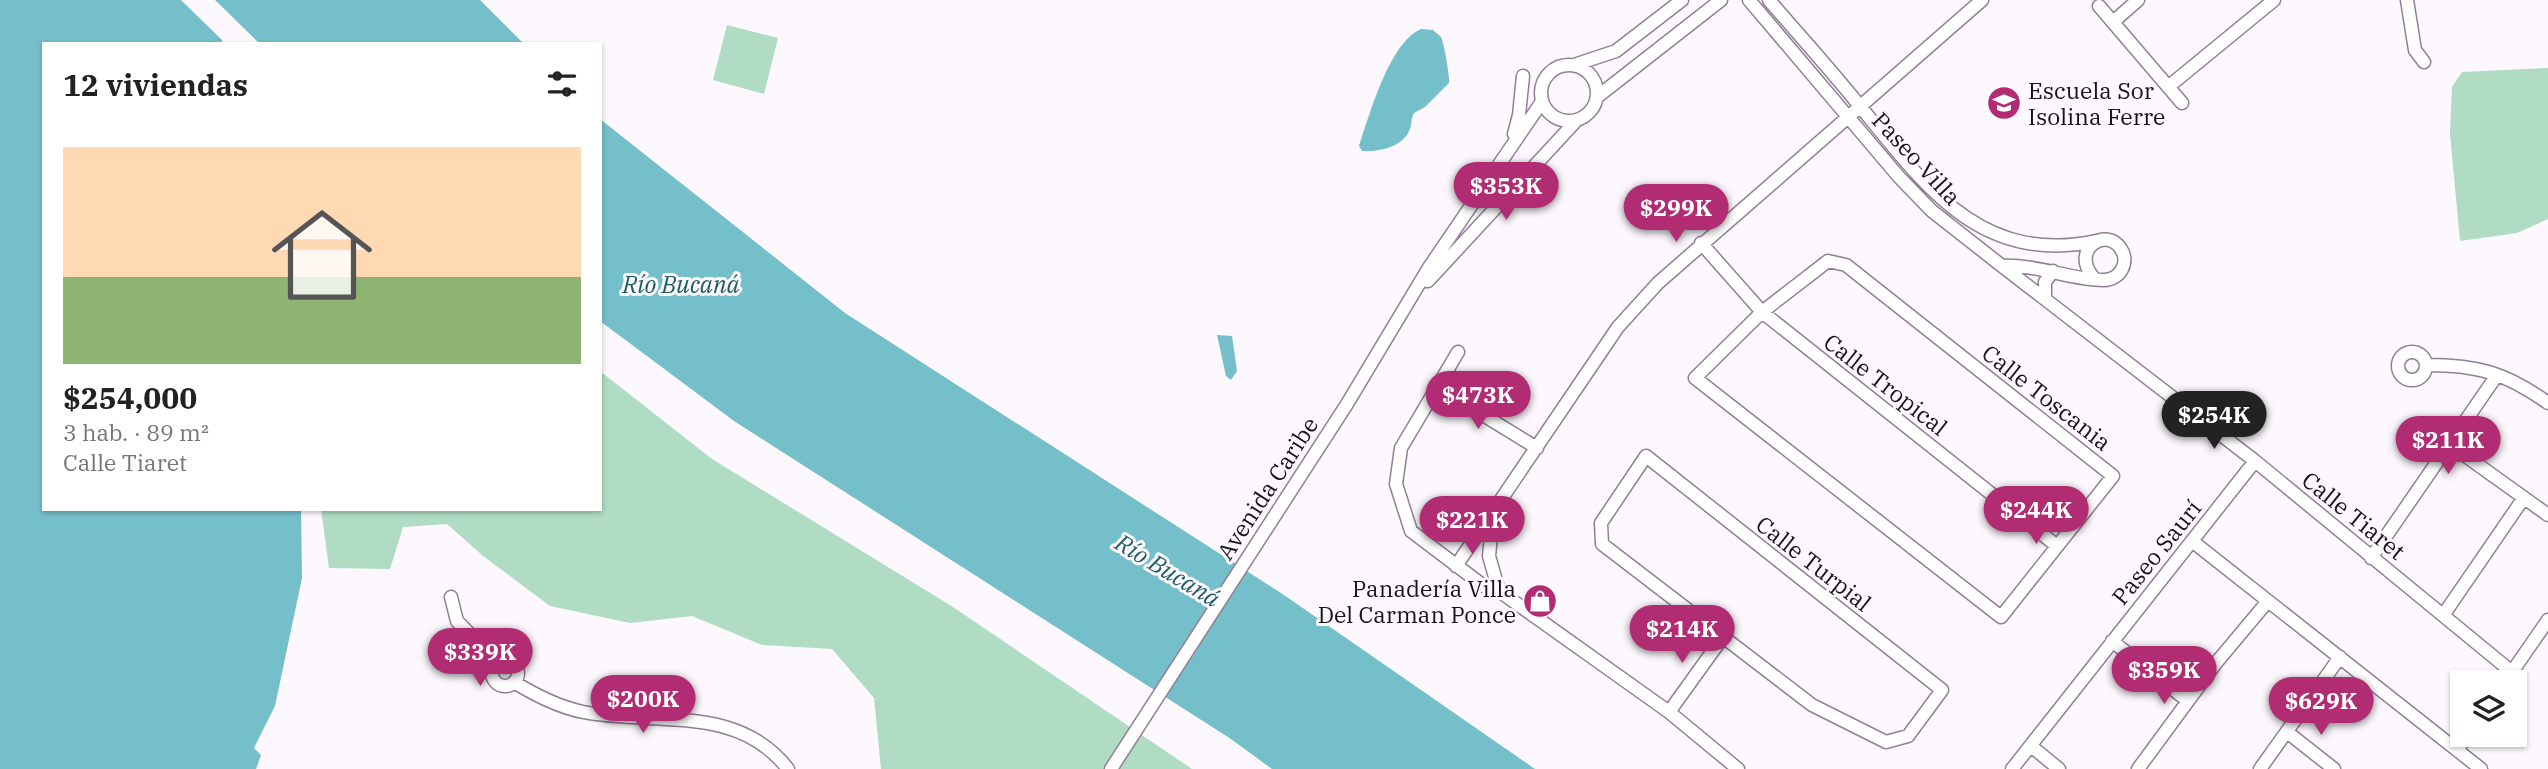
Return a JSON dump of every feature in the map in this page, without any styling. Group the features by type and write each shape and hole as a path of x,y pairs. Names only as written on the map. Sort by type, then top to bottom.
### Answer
{"street":[{"path":"1574,65 1589,73 1597,88 1597,97 1590,112 1576,121 1560,120 1541,103 1542,85 1546,77 1560,66 1574,65 1616,51 1682,0"},
{"path":"1597,97 1721,0"},
{"name":"Paseo Villa","path":"1749,0 1899,177 1932,211 2002,265"},
{"name":"Paseo Villa","path":"1769,0 1922,181 1953,210 1979,227 2005,239 2066,248 2096,241"},
{"path":"1456,566 1493,516 1618,327 1658,283 1982,0"},
{"path":"2113,22 2138,0"},
{"path":"2168,87 2274,0"},
{"path":"2407,0 2414,50 2424,62"},
{"path":"2099,6 2182,103"},
{"path":"1510,145 1520,115 1523,76"},
{"name":"Avenida Caribe","path":"1112,767 1510,145 1541,103"},
{"name":"Avenida Caribe","path":"1411,299 1576,121"},
{"path":"2002,265 2023,265 2103,280 2113,278 2121,271 2125,261 2123,251 2116,243 2106,239 2096,241 2088,248 2084,258 2086,269 2093,277"},
{"name":"Calle Tropical","path":"1701,243 1762,312 2057,546"},
{"name":"Calle Toscania","path":"1828,261 1846,265 2112,476 2001,617 1695,378 1762,312 1828,261"},
{"name":"Calle Tiaret","path":"2002,265 2255,461 2371,558 2444,614 2501,670"},
{"path":"2045,299 2045,282 2053,271"},
{"path":"1458,352 1401,448 1396,484 1411,531 1485,587 1499,591 1668,712 1738,769"},
{"path":"2427,365 2468,365 2520,383 2548,402"},
{"path":"2371,558 2497,375"},
{"path":"1436,386 1536,448"},
{"path":"2449,444 2548,515"},
{"name":"Calle Turpial","path":"1646,456 1942,690 1908,736 1886,742 1812,705 1723,637 1602,544 1601,523 1646,456"},
{"name":"Paseo Saurí","path":"2012,769 2255,461"},
{"path":"2444,614 2523,499"},
{"path":"1493,516 1489,556 1499,591"},
{"path":"2192,541 2481,769"},
{"path":"451,597 457,621 497,662"},
{"path":"2138,769 2216,663 2268,601"},
{"path":"2513,670 2548,620"},
{"path":"1668,712 1723,637"},
{"path":"2112,641 2188,701"},
{"path":"2260,769 2340,657"},
{"path":"506,660 516,666 518,675 514,682 502,686 495,681 492,674 497,662 506,660"},
{"path":"514,682 534,694 582,712 638,718 688,718 717,724 767,747 788,769"},
{"path":"2287,732 2334,769"},
{"path":"2031,746 2059,769"}],"green space":[{"path":"727,25 778,38 764,94 713,80"},
{"path":"2548,68 2548,219 2517,233 2460,241 2450,134 2452,87 2462,72"},
{"path":"602,373 712,459 953,607 1192,769 881,769 874,698 832,649 762,645 692,616 630,623 550,606 482,555 447,524 403,527 390,569 329,568 321,511 602,511"}],"water":[{"path":"0,0 181,0 222,42 42,42 42,511 301,511 302,578 275,706 254,748 261,755 256,769 0,769"},
{"path":"215,0 480,0 522,42 258,42"},
{"path":"1421,29 1433,30 1441,37 1449,83 1425,107 1414,113 1410,129 1402,141 1375,151 1362,151 1359,146 1390,64 1399,49"},
{"name":"Río Bucaná","path":"602,121 845,313 1284,595 1535,769 1272,769 1231,739 734,421 602,322"},
{"path":"1217,335 1232,336 1237,371 1231,380 1226,376"}],"place":[{"name":"Escuela Sor Isolina Ferre","path":"2004,103"},
{"name":"Panadería Villa Del Carman Ponce","path":"1540,601"}]}
